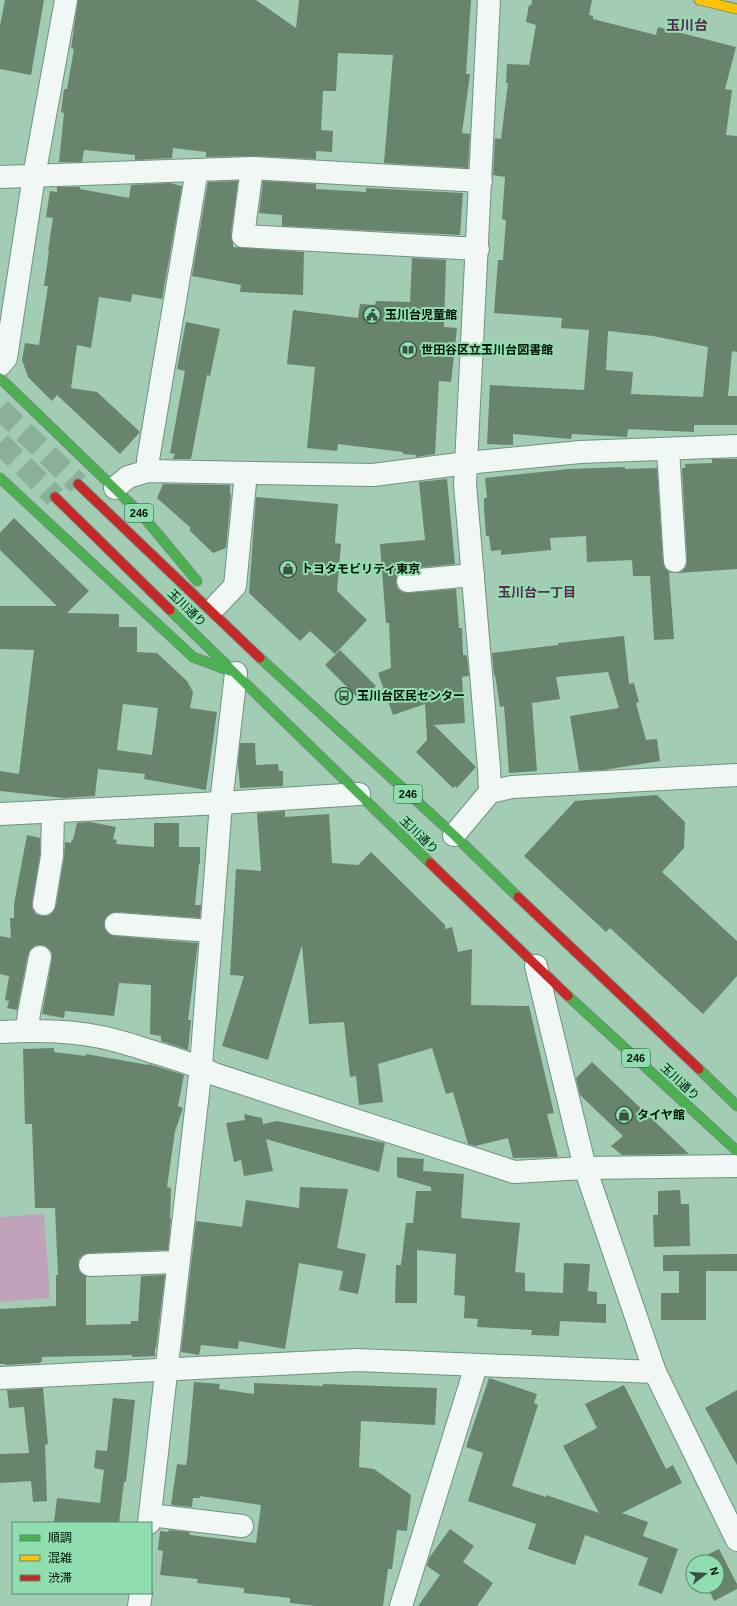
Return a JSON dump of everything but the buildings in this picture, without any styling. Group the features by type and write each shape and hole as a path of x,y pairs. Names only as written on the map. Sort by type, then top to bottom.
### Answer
{"main road":[{"path":"698,0 737,8"},
{"name":"246","path":"0,378 142,515 202,587"},
{"name":"246","path":"2,483 192,657 236,673"},
{"name":"玉川通り","path":"78,484 263,661 454,835 737,1106"},
{"name":"玉川通り","path":"55,497 536,966 737,1151"},
{"name":"246","path":"215,602 263,661"}],"street":[{"path":"0,365 6,358 34,176 66,0"},
{"path":"489,0 466,484 490,792"},
{"path":"0,177 252,168 481,181"},
{"path":"252,168 243,236 478,249"},
{"path":"148,471 148,460 197,170"},
{"path":"115,488 128,477 148,471 373,475 580,452 737,446"},
{"path":"668,449 675,561"},
{"path":"215,602 235,586 246,473"},
{"path":"408,581 473,576"},
{"path":"236,673 221,803 201,1066 149,1519 242,1526"},
{"path":"454,835 490,792 512,787 737,775"},
{"path":"0,814 221,803 359,794"},
{"path":"44,904 52,856 53,812"},
{"path":"116,924 211,931"},
{"path":"27,1031 28,1012 40,957"},
{"path":"536,966 585,1168 655,1372 737,1540"},
{"path":"0,1032 27,1031 101,1037 201,1066 214,1074 514,1172 585,1168 737,1166"},
{"path":"90,1265 178,1262"},
{"path":"0,1378 357,1360 476,1366 655,1372"},
{"path":"401,1606 476,1366"},
{"path":"139,1606 141,1594"}],"shaded area":[{"path":"44,1214 50,1298 0,1302 0,1217"}],"tunnel":[{"path":"0,409 78,484"},
{"path":"0,443 55,497"}],"traffic: fast":[{"path":"0,378 142,515 197,581"},
{"path":"0,478 193,657 230,671"},
{"path":"170,610 430,863"},
{"path":"260,658 454,835 518,897"},
{"path":"568,996 737,1151"},
{"path":"699,1069 737,1106"}],"traffic: slow":[{"path":"699,0 737,9"}],"traffic: jam":[{"path":"78,484 260,658"},
{"path":"55,497 170,610"},
{"path":"430,863 568,996"},
{"path":"518,897 699,1069"}],"place":[{"name":"玉川台児童館","path":"372,315"},
{"name":"世田谷区立玉川台図書館","path":"408,350"},
{"name":"トヨタモビリティ東京","path":"288,569"},
{"name":"玉川台区民センター","path":"344,696"},
{"name":"タイヤ館","path":"624,1115"}],"district":[{"name":"玉川台","path":"687,25"},
{"name":"玉川台一丁目","path":"537,592"}]}
